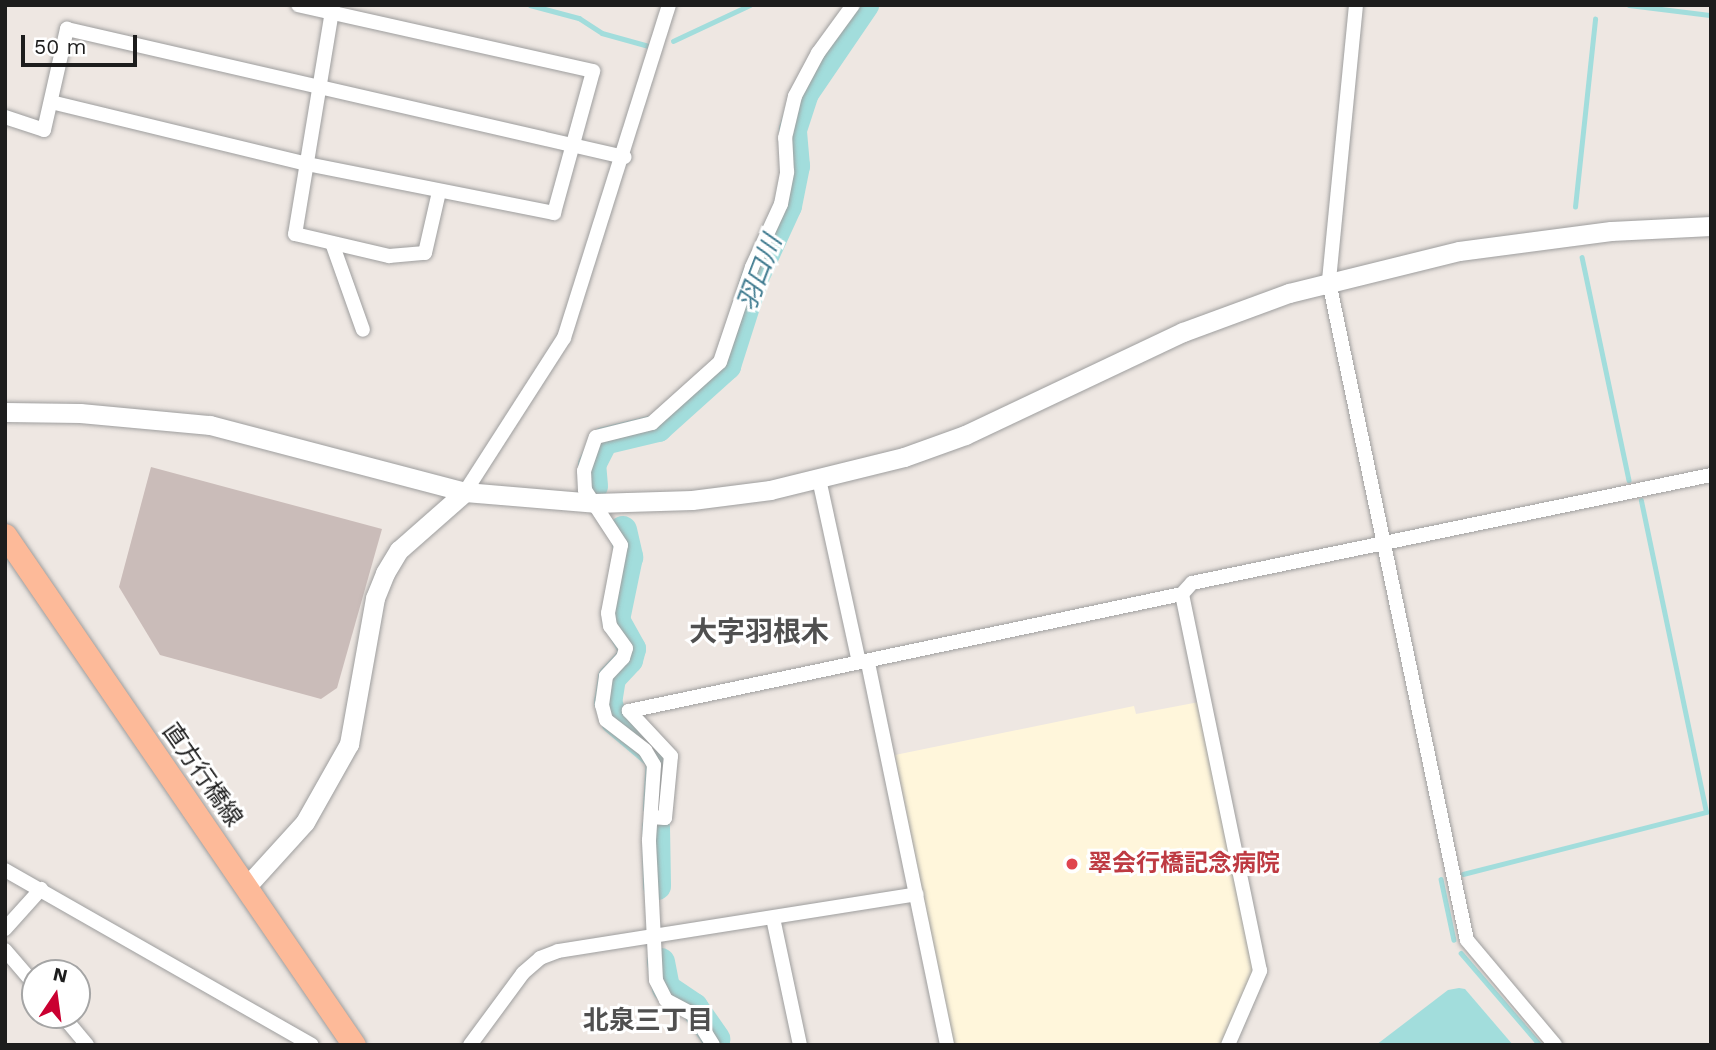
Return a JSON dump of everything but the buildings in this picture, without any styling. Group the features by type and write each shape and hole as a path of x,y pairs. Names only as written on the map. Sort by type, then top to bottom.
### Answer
{"main road":[{"name":"直方行橋線","path":"5,535 354,1045"}],"street":[{"path":"51,102 307,163 439,192 554,213 569,145 578,134 593,71 333,9 298,5"},
{"path":"247,886 305,822 349,744 375,598 385,573 399,550 465,492 564,338 624,157 669,5"},
{"path":"713,1045 694,1015 661,993 654,936 650,817 652,758 617,732 606,720 602,705 606,676 626,648 610,626 608,613 621,545 585,490 584,471 596,437 652,423 720,362 752,267 781,204 787,172 785,138 795,96 818,53 853,5"},
{"path":"1356,5 1329,282 1467,940 1555,1045"},
{"path":"333,9 295,234 389,256 425,253 439,192"},
{"path":"5,117 44,130 67,29 624,157"},
{"path":"5,412 94,414 210,425 465,492 595,503 692,500 819,480 873,468 965,435 1183,332 1329,282 1459,251 1530,240 1711,226"},
{"path":"332,243 363,330"},
{"path":"650,817 665,818 671,756 629,711 1182,594 1192,583 1711,475"},
{"path":"819,480 864,662 947,1045"},
{"path":"1182,594 1260,971 1228,1045"},
{"path":"5,870 312,1045"},
{"path":"5,929 41,889"},
{"path":"470,1045 523,973 540,958 558,951 916,894"},
{"path":"773,918 800,1045"},
{"path":"5,950 21,969"},
{"path":"74,1029 88,1045"}],"shaded area":[{"name":"翠会行橋記念病院","path":"1199,702 1255,973 1223,1045 953,1045 895,755 1134,706 1136,714"}],"water":[{"path":"1465,989 1513,1045 1376,1045 1448,990"}],"waterway":[{"path":"530,5 579,18 602,33 649,46"},
{"path":"673,41 750,5"},
{"name":"羽口川","path":"594,486 592,465 604,441 658,428 727,366 755,278 788,206 796,166 793,130 805,93 865,5"},
{"path":"1629,5 1711,15"},
{"path":"1575,207 1595,19"},
{"path":"1582,257 1629,480"},
{"path":"1463,874 1706,812 1641,501"},
{"name":"羽口川","path":"623,530 629,557 616,620 632,649 629,660 612,678 608,702 615,721 660,759 657,807"},
{"name":"羽口川","path":"656,827 657,886"},
{"path":"1441,879 1454,940"},
{"path":"1461,953 1540,1045"},
{"name":"羽口川","path":"661,962 666,988 694,1007 716,1039"}],"place":[{"name":"翠会行橋記念病院","path":"1072,864"}],"district":[{"name":"大字羽根木","path":"759,632"},
{"name":"北泉三丁目","path":"648,1021"}]}
